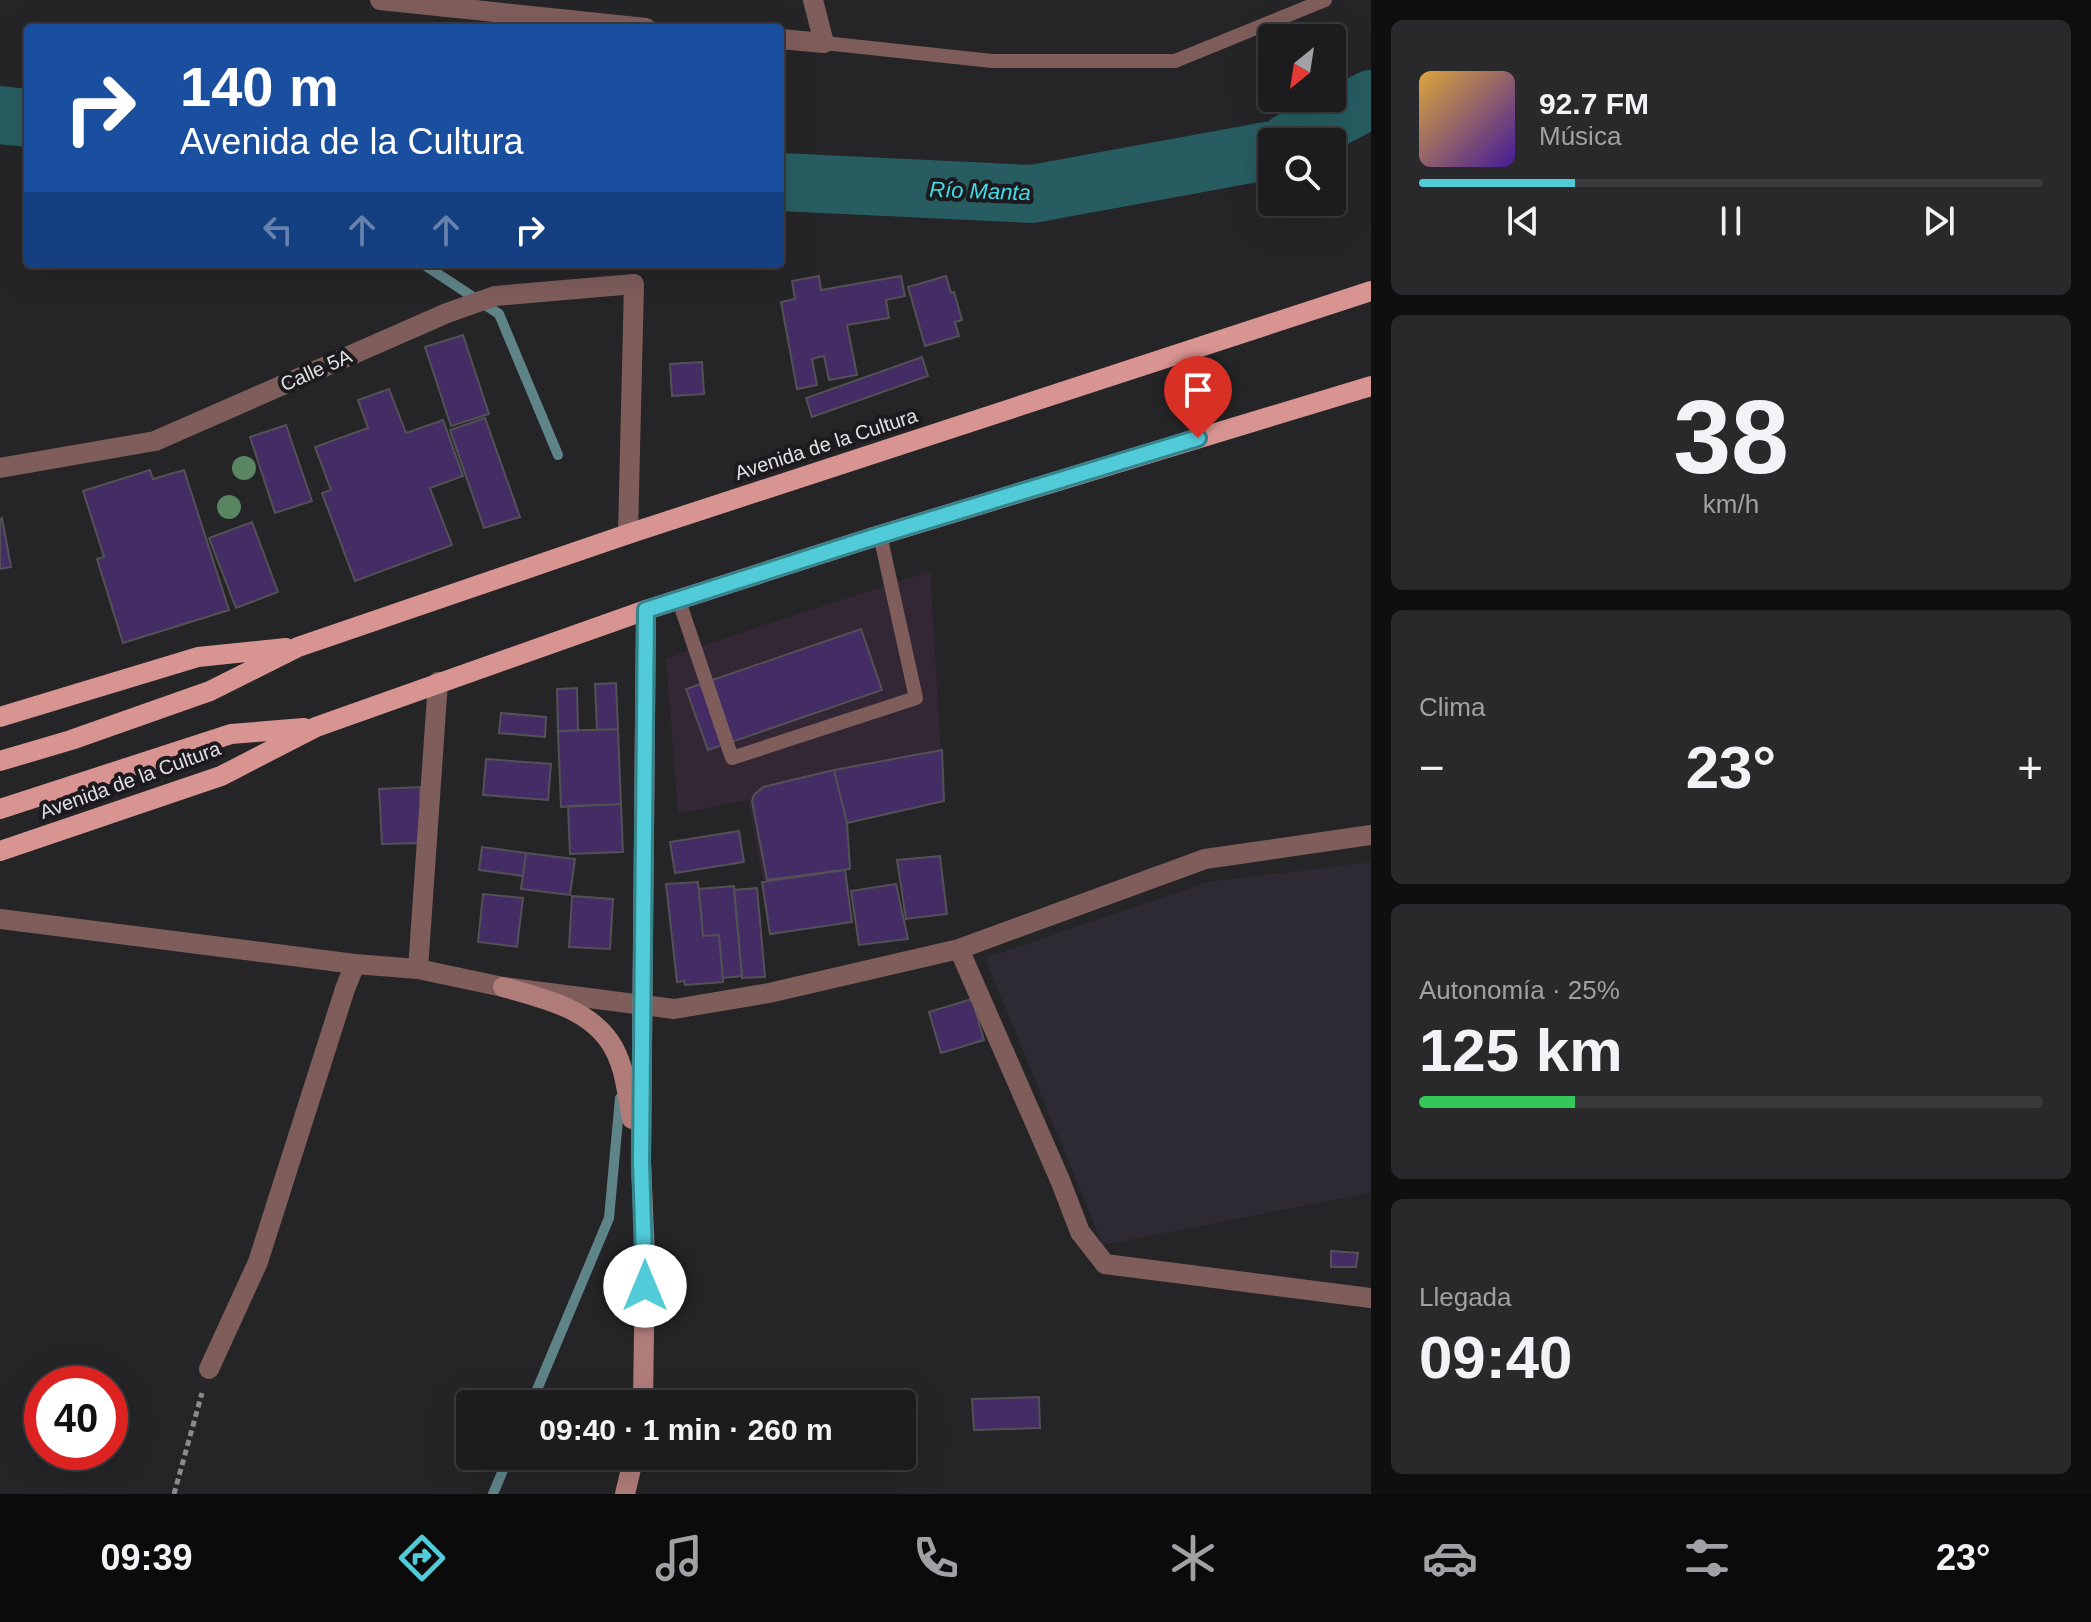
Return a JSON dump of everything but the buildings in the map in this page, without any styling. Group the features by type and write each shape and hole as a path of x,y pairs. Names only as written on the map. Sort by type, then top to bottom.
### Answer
{"main road":[{"name":"Avenida de la Cultura","path":"0,761 71,740 210,691 298,647 628,534 1371,291"},
{"name":"Avenida de la Cultura","path":"0,851 221,776 316,727 646,610 880,535 1371,386"},
{"name":"Avenida de la Cultura","path":"0,717 198,657 298,647"},
{"name":"Avenida de la Cultura","path":"0,809 231,734 316,727"}],"street":[{"path":"380,0 612,24"},
{"path":"784,39 824,43 813,0"},
{"name":"Calle 5A","path":"0,468 155,441 447,313 495,296 634,284 628,534"},
{"path":"643,1390 645,1257 641,1162 646,610"},
{"path":"418,969 438,682"},
{"path":"0,919 355,964 418,969 503,987 674,1009 769,993 959,949 1205,859 1371,835"},
{"path":"959,949 1080,1232 1105,1264 1371,1298"},
{"path":"209,1369 258,1262 355,964"},
{"path":"503,987 560,1004 591,1022 611,1044 623,1073 641,1162"},
{"path":"625,1494 631,1470"}],"lane":[{"path":"824,43 992,61 1175,61 1325,0"},
{"path":"679,601 732,758 916,698 880,535"}],"path":[{"path":"174,1494 209,1369"}],"shaded area":[{"path":"930,571 944,801 847,823 850,869 763,881 748,800 678,814 666,658"},
{"path":"1371,862 1371,1193 1103,1245 985,958 1207,882"}],"waterway":[{"name":"Río Manta","path":"1316,128 1371,99"},
{"name":"Río Manta","path":"0,115 24,118"},
{"name":"Río Manta","path":"784,182 1032,194 1258,153"},
{"path":"429,268 499,314 558,455"},
{"path":"537,1390 609,1218 620,1098"},
{"path":"493,1494 503,1470"}],"route":[{"path":"645,1286 641,1162 646,610 1198,438"}]}
